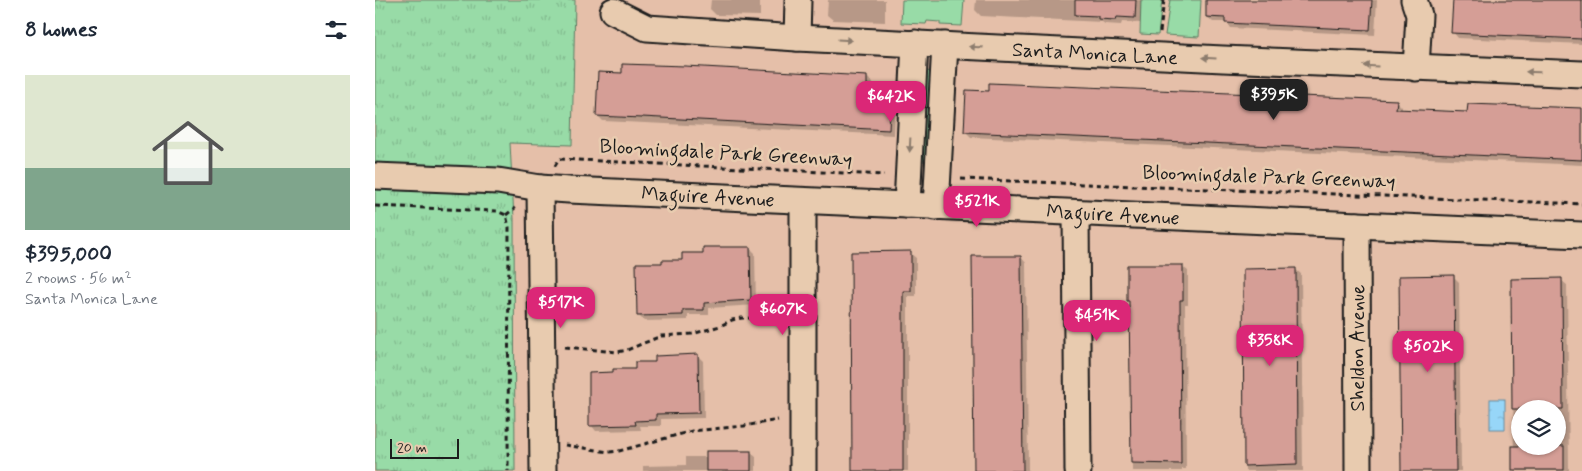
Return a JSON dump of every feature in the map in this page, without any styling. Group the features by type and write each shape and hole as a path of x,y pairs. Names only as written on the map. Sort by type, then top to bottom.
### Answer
{"street":[{"path":"797,38 798,0"},
{"path":"1414,0 1419,15 1416,68"},
{"name":"Santa Monica Lane","path":"613,11 647,28 797,38 1416,68 1582,74"},
{"path":"907,205 915,44"},
{"path":"936,207 945,45"},
{"name":"Maguire Avenue","path":"375,176 498,181 540,188 803,201 1582,235"},
{"path":"540,188 543,471"},
{"path":"803,201 803,471"},
{"path":"1076,213 1079,471"},
{"name":"Sheldon Avenue","path":"1357,225 1358,471"}],"path":[{"path":"1159,37 1164,0"},
{"name":"Bloomingdale Park Greenway","path":"559,160 892,175"},
{"name":"Bloomingdale Park Greenway","path":"955,179 1582,204"},
{"path":"375,206 497,211 506,215 509,227 508,471"},
{"path":"565,347 617,352 627,350 661,336 692,334 732,320 742,318 778,318"},
{"path":"565,445 619,451 692,431 744,426 778,420"}],"green space":[{"path":"375,0 575,0 572,145 510,143 514,219 515,471 375,471"},
{"path":"902,0 964,0 962,26 940,25 940,22 927,21 926,24 901,23"},
{"path":"1141,0 1162,0 1158,35 1140,34"},
{"path":"1170,0 1201,0 1199,37 1165,35"},
{"path":"926,70 930,72 930,75 926,157 924,161 921,161"}],"water":[{"path":"1490,399 1505,399 1505,429 1490,429"}],"building":[{"path":"1075,0 1136,0 1135,18 1117,17 1116,20 1098,19 1098,16 1075,15"},
{"path":"1206,0 1372,0 1370,30 1225,23 1225,18 1206,17"},
{"path":"1453,0 1582,0 1582,39 1451,33"},
{"path":"622,64 867,76 867,85 891,86 889,130 596,116 598,72 622,73"},
{"path":"989,83 1397,100 1396,109 1467,112 1468,104 1582,108 1582,160 964,132 966,90 989,91"},
{"path":"703,247 750,247 751,300 704,303 704,310 683,310 683,315 637,316 636,263 662,263 662,260 682,260 682,253 703,253"},
{"path":"911,251 911,291 903,291 903,471 852,471 851,252"},
{"path":"972,256 1021,256 1023,471 974,471"},
{"path":"1127,265 1183,265 1183,300 1180,300 1181,464 1131,463"},
{"path":"1296,268 1297,464 1244,466 1243,269"},
{"path":"1454,275 1456,471 1401,471 1399,276"},
{"path":"1562,278 1563,400 1512,400 1511,279"},
{"path":"698,354 699,413 656,414 656,420 635,421 636,425 589,426 589,373 613,372 613,369 635,369 635,362 655,362 655,356"},
{"path":"706,451 751,451 751,471 706,471"},
{"path":"1512,455 1564,455 1564,470 1512,470"}]}
